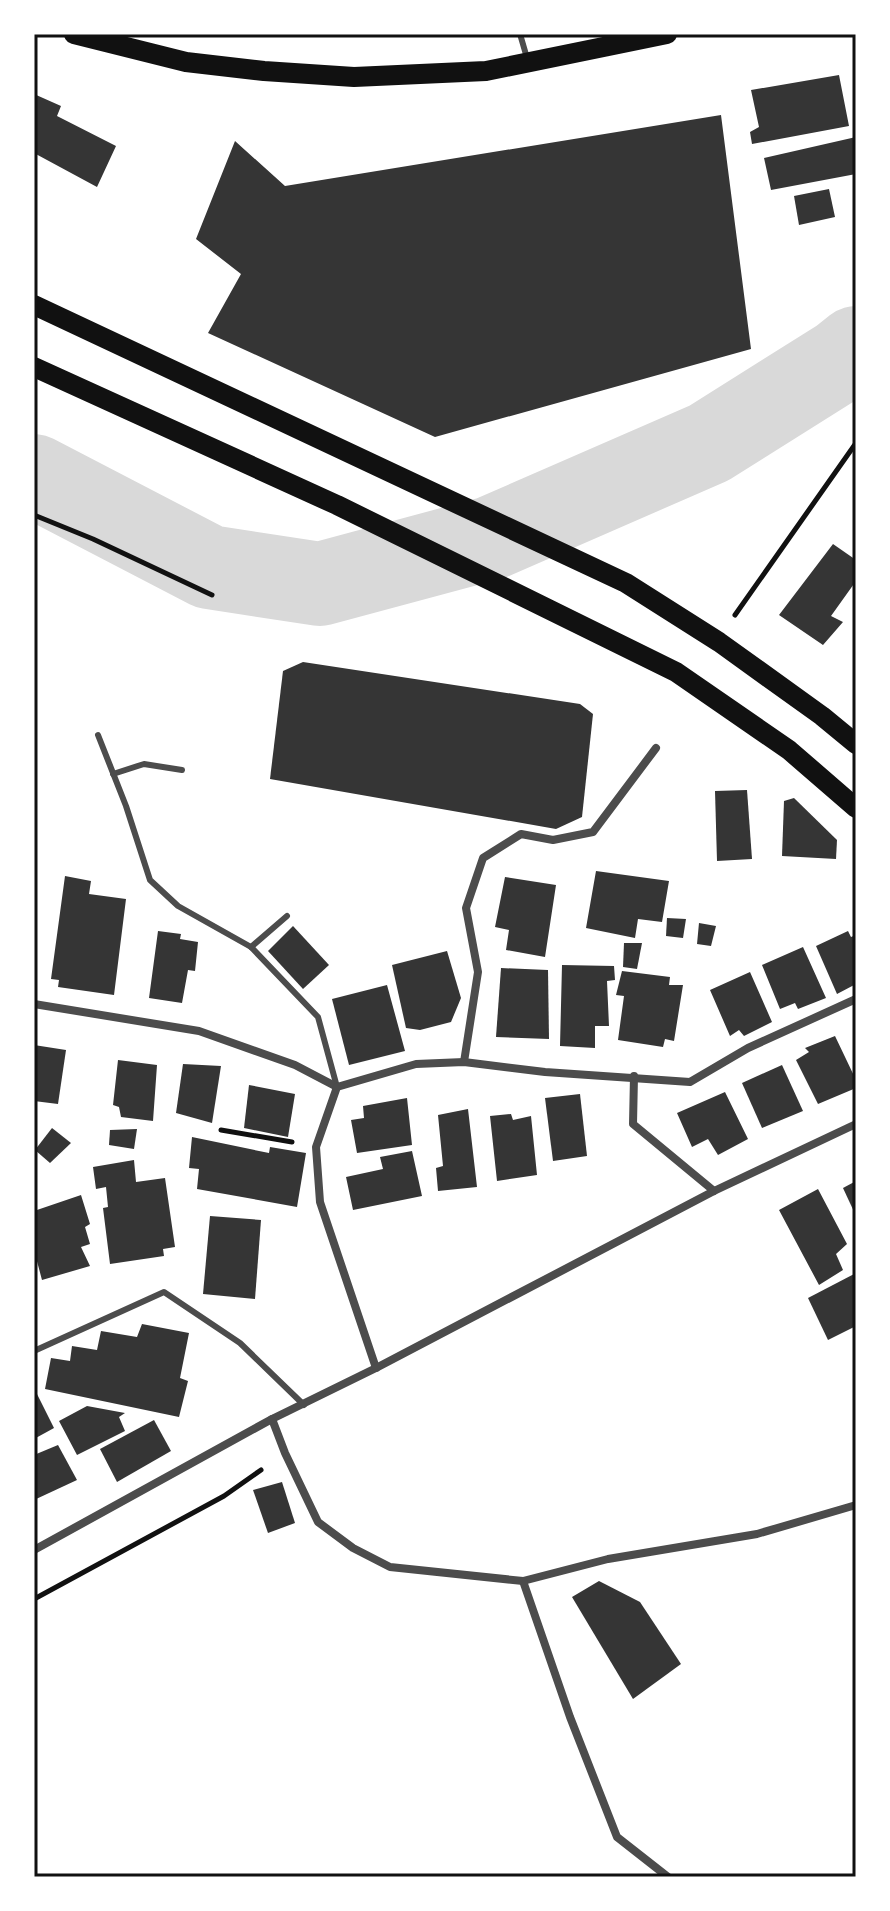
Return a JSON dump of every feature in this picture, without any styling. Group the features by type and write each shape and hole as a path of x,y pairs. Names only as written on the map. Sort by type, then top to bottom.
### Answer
{"main road":[{"path":"74,34 186,62 354,77 486,71 667,34"},
{"path":"34,305 626,583 719,642 856,744"},
{"path":"34,367 337,505 676,672 789,750 856,808"}],"street":[{"path":"464,1062 478,972 466,908 483,858 521,834 553,840 593,832 656,748"},
{"path":"34,1004 199,1031 295,1065 337,1087 416,1064 464,1062 545,1072 690,1082 748,1048 856,999"},
{"path":"634,1076 633,1124 714,1191"},
{"path":"337,1087 316,1147 320,1202 376,1368"},
{"path":"34,1550 272,1419 714,1191 856,1124"},
{"path":"272,1419 318,1522 353,1548 390,1567 523,1581 608,1559 757,1534 856,1505"},
{"path":"523,1581 570,1717 617,1837 668,1877"}],"lane":[{"path":"520,34 528,62"},
{"path":"98,735 150,880 178,906 251,947 318,1017 337,1087"},
{"path":"113,774 144,764 182,770"},
{"path":"251,947 287,916"},
{"path":"34,1351 164,1292 240,1343 304,1405"}],"path":[{"path":"734,616 856,443"},
{"path":"34,515 212,595"},
{"path":"221,1130 316,1147"},
{"path":"36,1598 224,1496 285,1453"}],"building":[{"path":"839,75 849,126 752,144 750,132 759,127 751,90"},
{"path":"34,94 61,106 57,116 116,146 97,187 34,153"},
{"path":"721,115 751,349 435,437 208,333 241,274 196,239 235,141 285,186"},
{"path":"856,137 856,174 771,190 764,158"},
{"path":"829,189 835,217 799,225 794,196"},
{"path":"833,544 856,560 856,581 831,616 843,622 823,645 779,615"},
{"path":"303,662 580,704 593,714 582,817 556,829 270,779 283,671"},
{"path":"747,790 752,859 717,861 715,791"},
{"path":"794,798 837,840 836,859 782,856 784,801"},
{"path":"596,871 669,881 662,922 638,919 635,938 586,928"},
{"path":"65,876 91,881 89,894 126,899 114,995 58,987 59,980 51,979"},
{"path":"505,877 556,885 545,957 506,950 509,930 495,927"},
{"path":"667,918 686,919 683,938 666,936"},
{"path":"699,923 716,926 711,946 697,944"},
{"path":"293,926 329,965 303,989 268,951"},
{"path":"158,931 181,934 180,939 198,942 195,971 188,970 182,1003 149,998"},
{"path":"848,931 851,937 856,935 856,984 837,994 816,946"},
{"path":"624,943 642,943 637,969 623,967"},
{"path":"803,947 826,998 798,1009 795,1003 780,1009 762,965"},
{"path":"447,951 461,998 451,1022 420,1030 406,1028 392,965"},
{"path":"562,965 614,966 615,980 607,981 609,1026 595,1026 595,1048 560,1046"},
{"path":"501,968 548,970 549,1039 496,1037"},
{"path":"622,971 670,977 669,985 683,985 674,1041 665,1039 663,1047 618,1040 624,996 616,995"},
{"path":"750,972 772,1022 744,1036 739,1030 730,1036 710,990"},
{"path":"387,985 405,1051 349,1065 332,999"},
{"path":"835,1036 856,1080 856,1088 818,1104 796,1060 809,1052 805,1048"},
{"path":"34,1045 66,1050 58,1104 34,1101"},
{"path":"118,1060 157,1065 153,1121 121,1117 119,1107 113,1105"},
{"path":"183,1064 221,1066 212,1123 176,1113"},
{"path":"782,1065 803,1111 762,1128 742,1083"},
{"path":"249,1085 295,1094 288,1137 244,1128"},
{"path":"725,1092 748,1139 718,1155 708,1139 692,1147 677,1113"},
{"path":"580,1094 587,1156 553,1161 545,1098"},
{"path":"407,1098 412,1145 357,1153 351,1120 364,1118 363,1106"},
{"path":"468,1109 477,1187 438,1191 436,1168 443,1166 438,1115"},
{"path":"511,1114 513,1120 531,1116 537,1175 497,1181 490,1116"},
{"path":"52,1128 71,1143 50,1163 35,1150"},
{"path":"137,1129 134,1149 109,1145 110,1130"},
{"path":"192,1137 269,1153 270,1147 306,1153 297,1207 197,1189 199,1169 189,1168"},
{"path":"412,1151 422,1196 353,1210 346,1177 383,1169 380,1157"},
{"path":"134,1160 136,1182 165,1178 175,1247 163,1249 164,1256 110,1264 103,1208 108,1207 106,1187 96,1189 93,1167"},
{"path":"856,1181 856,1216 843,1188"},
{"path":"818,1189 847,1244 836,1254 843,1270 819,1285 779,1210"},
{"path":"81,1195 90,1224 85,1227 90,1244 81,1247 90,1266 42,1280 34,1250 34,1211"},
{"path":"210,1216 261,1220 255,1299 203,1294"},
{"path":"856,1273 856,1326 828,1340 808,1298"},
{"path":"142,1324 189,1333 180,1378 188,1381 179,1417 45,1389 51,1358 70,1361 72,1346 97,1350 101,1331 137,1337"},
{"path":"34,1388 54,1428 34,1439"},
{"path":"87,1406 125,1413 119,1417 125,1431 77,1455 59,1421"},
{"path":"154,1420 171,1451 117,1482 100,1449"},
{"path":"58,1445 77,1480 34,1500 34,1455"},
{"path":"282,1482 295,1523 268,1533 253,1490"},
{"path":"599,1581 640,1602 681,1664 633,1699 572,1597"}],"waterway":[{"path":"34,476 209,567 320,584 491,538 709,443 856,348"}]}
